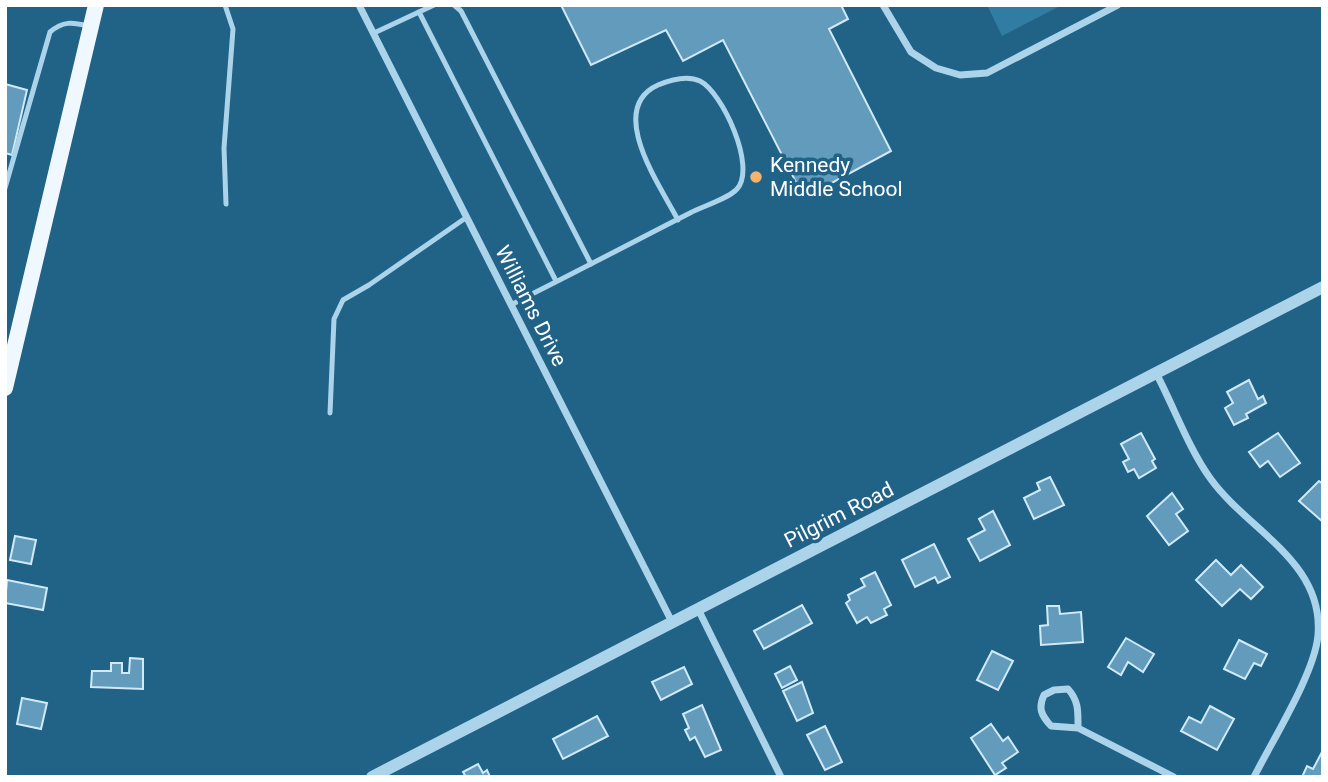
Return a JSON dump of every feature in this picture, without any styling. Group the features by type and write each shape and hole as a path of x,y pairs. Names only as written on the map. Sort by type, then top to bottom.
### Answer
{"main road":[{"path":"5,388 96,5"}],"street":[{"name":"Williams Drive","path":"359,5 672,622"},
{"path":"883,5 899,37 911,52 936,68 960,75 987,73 1118,5"},
{"name":"Pilgrim Road","path":"372,777 1323,287"},
{"path":"1156,373 1210,478 1300,568 1311,587 1317,611 1318,637 1310,665 1254,777"},
{"path":"698,608 780,777"},
{"path":"1078,728 1075,696 1068,689 1054,690 1044,695 1040,705 1042,716 1051,726 1078,728 1174,777"}],"lane":[{"path":"225,5 233,29 224,148 226,204"},
{"path":"374,33 434,5"},
{"path":"454,5 461,11 591,264"},
{"path":"419,12 556,281"},
{"path":"5,188 50,32 60,24 73,22 91,26"},
{"path":"511,304 737,189 743,176 744,153 713,93 700,81 682,78 650,89 640,101 635,117 635,136 678,219"},
{"path":"330,414 334,319 342,300 369,285 467,217"}],"shaded area":[{"path":"987,5 1062,5 1002,36"}],"building":[{"path":"561,5 841,5 848,19 829,29 891,151 804,198 723,40 683,61 666,30 591,65"},
{"path":"5,84 27,90 12,155 5,153"},
{"path":"1249,380 1258,399 1263,396 1266,403 1246,414 1248,418 1234,425 1225,408 1233,403 1227,392"},
{"path":"1141,433 1155,459 1152,461 1156,468 1139,478 1134,469 1128,472 1123,462 1129,459 1121,444"},
{"path":"1278,433 1300,463 1280,477 1268,461 1260,467 1249,452"},
{"path":"1050,477 1064,505 1034,519 1024,498 1040,490 1037,483"},
{"path":"1319,481 1323,484 1323,522 1299,501"},
{"path":"1172,493 1183,509 1176,514 1188,531 1169,545 1147,516"},
{"path":"993,511 1010,545 980,561 968,539 985,530 979,519"},
{"path":"15,536 36,540 31,564 10,560"},
{"path":"934,544 950,577 938,583 935,577 915,587 902,560"},
{"path":"1216,560 1231,575 1241,565 1263,587 1251,599 1240,589 1222,606 1196,580"},
{"path":"875,572 891,605 884,609 887,615 871,623 867,617 857,623 846,603 850,600 848,595 865,586 861,579"},
{"path":"7,580 47,588 43,610 5,603"},
{"path":"802,605 812,623 764,649 754,631"},
{"path":"1047,606 1059,606 1060,614 1081,612 1083,642 1041,645 1040,626 1048,625"},
{"path":"1126,638 1154,654 1143,672 1128,662 1121,675 1108,667"},
{"path":"1239,640 1267,654 1261,666 1254,663 1245,679 1224,669"},
{"path":"992,651 1013,661 998,690 977,680"},
{"path":"130,658 143,659 143,689 91,687 92,671 111,671 111,663 122,663 122,673 129,673"},
{"path":"790,666 797,680 782,688 775,674"},
{"path":"684,667 692,684 661,700 652,682"},
{"path":"802,682 813,713 797,721 783,691"},
{"path":"22,698 47,703 41,729 17,724"},
{"path":"702,705 721,750 705,757 695,737 690,740 685,730 689,728 683,714"},
{"path":"1210,706 1234,719 1217,750 1181,731 1189,717 1201,723"},
{"path":"597,716 608,736 563,759 553,739"},
{"path":"991,724 1003,741 1008,737 1018,752 1002,763 1006,768 995,775 971,738"},
{"path":"825,726 842,762 825,770 807,735"},
{"path":"1322,752 1323,777 1302,777 1307,766 1313,769"},
{"path":"478,764 483,773 487,770 490,777 466,777 463,772"}],"place":[{"name":"Kennedy Middle School","path":"756,177"}]}
